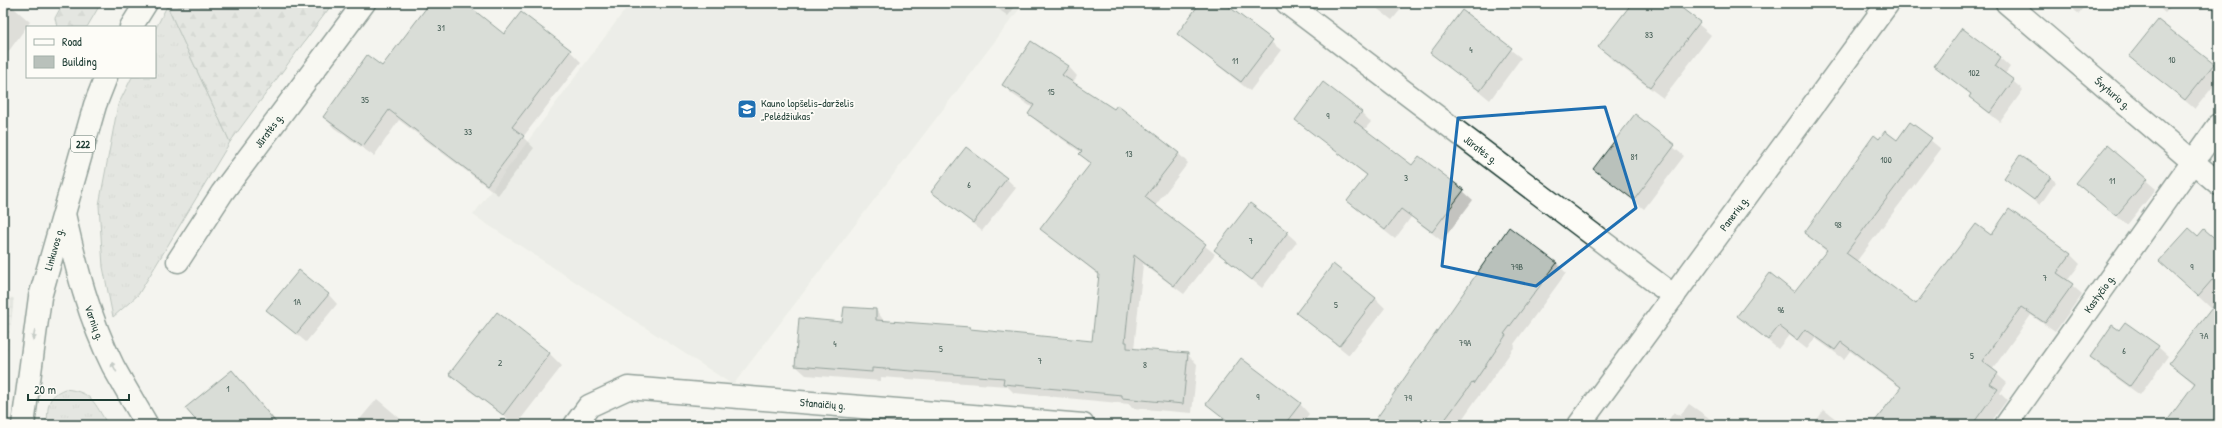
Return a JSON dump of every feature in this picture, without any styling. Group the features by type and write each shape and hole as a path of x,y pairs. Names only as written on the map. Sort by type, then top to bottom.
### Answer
{"street":[{"path":"132,26 146,3"},
{"name":"Jūratės g.","path":"178,262 222,193 364,3"},
{"name":"Jūratės g.","path":"1287,3 1674,296"},
{"name":"Panerių g.","path":"1579,425 1888,3"},
{"name":"Švyturio g.","path":"2007,3 2219,184"},
{"name":"Linkuvos g.","path":"23,425 40,297 95,106 106,78"},
{"name":"Kastyčio g.","path":"2006,425 2191,161 2219,125"},
{"name":"Varnių g.","path":"64,211 76,270 92,317 113,366 147,425"},
{"name":"Stanaičių g.","path":"575,425 589,406 628,388 1083,425"}],"highlighted area":[{"path":"1605,107 1636,208 1536,286 1442,266 1458,118"}],"shaded area":[{"name":"Kauno lopšelis-darželis „Pelėdžiukas“","path":"630,3 1024,3 733,385 473,215"},
{"path":"3,297 14,298 3,390"}],"green space":[{"path":"63,3 101,3 88,26 57,26 55,18"},
{"path":"169,3 333,3 230,142 167,6"},
{"path":"167,6 230,142 138,295 113,317 103,267 99,205 118,105 132,78 156,78 156,28"},
{"path":"65,389 82,393 92,400 108,425 47,425 48,408 51,399 54,395"}],"building":[{"path":"430,3 465,3 504,34 521,12 571,50 512,127 524,136 487,185 389,110 363,146 323,117 367,55 382,66"},
{"path":"1200,3 1224,3 1273,40 1241,82 1177,34"},
{"path":"1632,3 1675,3 1700,22 1650,87 1598,47"},
{"path":"1462,10 1512,48 1480,91 1430,53"},
{"path":"2158,20 2214,64 2185,100 2129,56"},
{"path":"1962,28 2001,57 1995,66 2014,80 1990,113 1969,97 1971,94 1934,66"},
{"path":"1031,41 1069,66 1062,75 1114,109 1117,105 1179,153 1145,197 1206,244 1174,286 1134,255 1125,342 1127,342 1127,348 1188,353 1183,404 1122,398 1122,395 1003,384 1004,378 872,368 872,372 795,366 799,318 842,322 844,307 876,309 876,320 970,327 970,329 1092,341 1099,274 1040,229 1091,163 1079,154 1082,151 1028,114 1034,105 1002,85"},
{"path":"1323,82 1362,112 1354,121 1412,165 1419,156 1464,190 1432,232 1401,209 1385,230 1347,201 1367,175 1295,120"},
{"path":"1635,114 1675,145 1634,200 1593,169"},
{"path":"1910,122 1932,138 1846,253 1916,304 1976,224 1991,235 2009,209 2071,254 2057,273 2073,284 2045,323 2021,307 1982,361 1998,373 1990,384 1998,389 1972,425 1872,425 1901,387 1841,342 1835,350 1805,329 1797,340 1779,326 1768,340 1737,316 1770,273 1794,292 1827,250 1804,233 1874,135 1879,139 1885,131 1897,140"},
{"path":"2107,145 2147,179 2116,216 2076,183"},
{"path":"966,147 1007,178 973,223 931,192"},
{"path":"2020,155 2051,177 2034,200 2004,178"},
{"path":"1250,203 1288,232 1252,280 1214,250"},
{"path":"1509,227 1557,263 1504,334 1506,335 1473,384 1472,383 1441,425 1372,425"},
{"path":"2189,228 2198,236 2204,229 2219,242 2219,272 2198,296 2159,261"},
{"path":"1333,264 1376,298 1339,346 1296,313"},
{"path":"299,270 329,294 296,334 266,310"},
{"path":"2219,299 2219,425 2164,425 2195,383 2169,363"},
{"path":"497,312 550,353 503,415 449,374"},
{"path":"2125,322 2159,346 2130,386 2090,357 2112,325 2119,330"},
{"path":"1241,358 1301,403 1284,425 1233,425 1206,404"},
{"path":"232,370 278,425 200,425 185,408"}],"place":[{"name":"Kauno lopšelis-darželis „Pelėdžiukas“","path":"747,109"}]}
